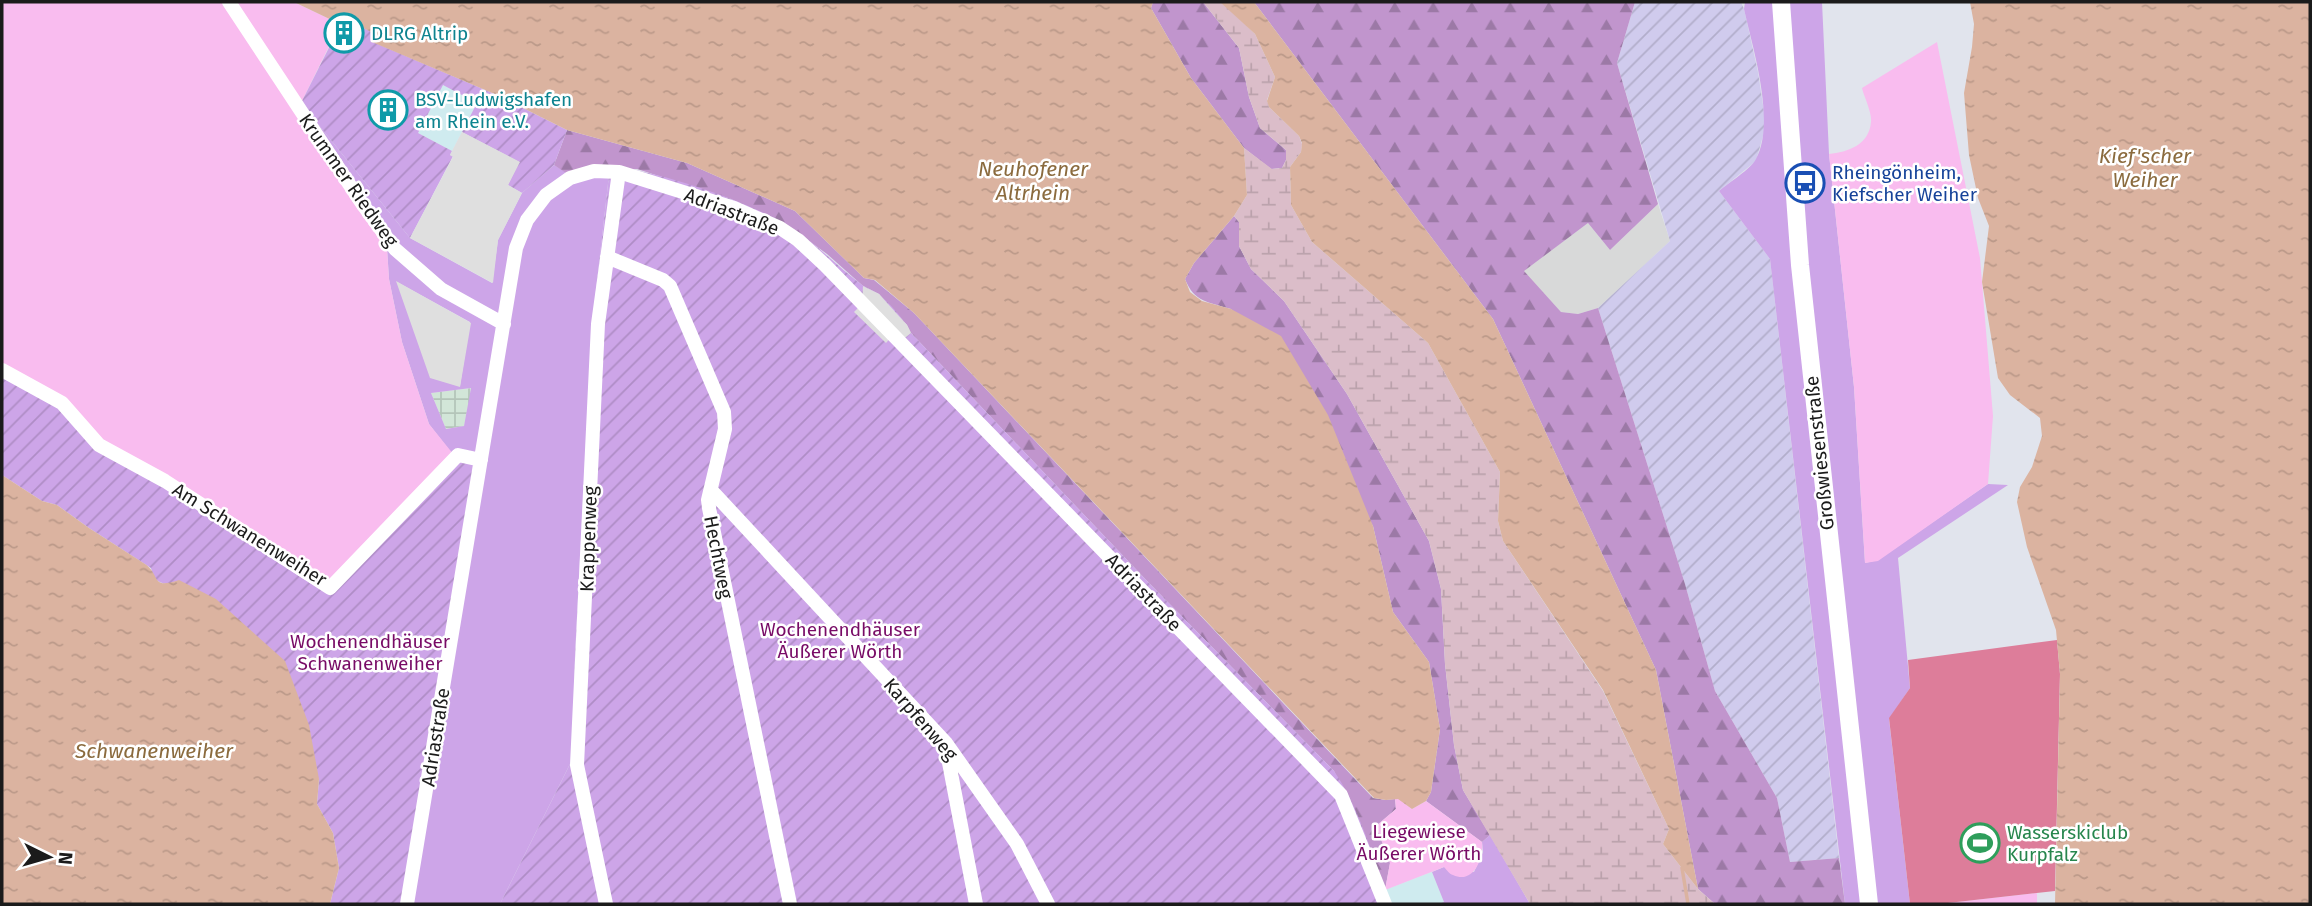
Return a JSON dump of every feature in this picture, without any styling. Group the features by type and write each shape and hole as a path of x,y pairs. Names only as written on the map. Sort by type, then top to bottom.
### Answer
{"street":[{"name":"Krummer Riedweg","path":"229,2 360,202 395,249 441,289 504,324"},
{"name":"Großwiesenstraße","path":"1781,2 1800,265 1869,904"},
{"name":"Adriastraße","path":"407,904 516,248 527,220 546,195 570,178 594,171 619,172 734,208 780,228 798,240 825,265 1341,795 1385,904"},
{"name":"Krappenweg","path":"606,904 578,765 597,344 619,172"},
{"name":"Hechtweg","path":"607,257 663,280 670,286 726,421 708,500 709,508 790,904"},
{"name":"Am Schwanenweiher","path":"2,370 62,403 99,445 165,481 330,588 458,455 481,460"},
{"name":"Karpfenweg","path":"711,490 946,743 1017,844 1048,904"},
{"path":"946,743 976,904"}],"shaded area":[{"path":"1635,2 1741,2 1744,9 1766,125 1756,161 1719,191 1770,259 1839,858 1790,862 1777,798 1715,691 1685,584 1598,308 1670,241 1617,63"},
{"path":"443,85 477,103 452,151 418,133"},
{"path":"462,132 520,162 508,185 522,193 498,240 493,283 410,238 453,157 450,155"},
{"path":"1658,204 1670,241 1598,308 1578,314 1561,312 1523,271 1588,223 1610,250"},
{"path":"396,281 471,323 460,387 430,378"},
{"path":"863,286 879,294 911,333 900,342 893,335 886,343 854,312 862,304"},
{"path":"472,388 464,426 446,429 431,393"},
{"path":"2057,640 2060,674 2055,891 1939,904 1910,904 1889,718 1910,688 1908,660"},
{"path":"1432,872 1444,902 1391,904 1385,890"}],"green space":[{"path":"2,2 224,2 387,248 389,279 402,342 429,424 454,455 329,583 101,442 2,364"},
{"path":"236,2 294,2 340,24 301,103"},
{"path":"1153,2 1203,2 1239,48 1249,97 1260,128 1286,150 1286,160 1282,168 1271,169 1244,148 1191,78 1151,8"},
{"path":"1203,2 1220,2 1225,5 1255,34 1275,77 1267,100 1269,107 1299,136 1302,144 1301,152 1290,167 1291,205 1312,242 1428,343 1500,472 1498,521 1503,541 1603,691 1669,829 1663,844 1698,889 1715,904 1530,904 1463,790 1454,745 1445,664 1441,589 1429,541 1347,394 1284,301 1251,269 1239,246 1239,222 1234,216 1247,195 1244,148 1272,169 1282,168 1286,160 1286,150 1260,128 1249,97 1239,48"},
{"path":"1254,2 1635,2 1617,63 1658,204 1610,250 1588,223 1524,271 1561,312 1578,314 1598,308 1685,584 1715,691 1777,798 1790,862 1839,858 1845,904 1715,904 1698,889 1656,670 1493,319"},
{"path":"1745,2 1822,2 1829,154 1854,387 1865,563 1878,560 1988,484 2008,485 1898,558 1910,688 1889,719 1910,904 1845,904 1770,259 1719,191 1753,163 1762,144 1764,126 1761,85 1744,9"},
{"path":"344,18 376,34 373,42 497,95 567,130 554,165 522,193 508,185 519,162 462,132 477,103 443,85 418,133 452,151 450,155 453,156 410,238 301,103"},
{"path":"1937,42 1980,258 1993,416 1988,484 1878,561 1865,563 1854,387 1829,154 1856,146 1862,142 1869,130 1871,118 1862,88"},
{"path":"301,103 410,238 492,283 498,240 522,193 554,165 569,174 610,166 592,326 575,655 573,758 500,904 411,904 453,455 429,424 402,342 389,279 387,248","holes":["397,282 470,322 460,386","471,388 464,426 446,429 431,393"]},
{"path":"567,130 687,163 795,211 864,278 874,280 914,313 1373,798 1395,799 1396,809 1376,826 1390,863 1385,890 1334,771 1149,583 911,333 879,294 863,286 827,254 787,225 731,199 637,169 569,175 554,165"},
{"name":"Wochenendhäuser Äußerer Wörth","path":"610,166 677,180 725,196 769,215 797,232 886,301 911,333 1149,583 1334,771 1359,819 1391,904 500,904 573,758 575,655 592,326"},
{"path":"1234,216 1239,222 1239,246 1251,269 1284,301 1347,394 1429,541 1441,589 1445,664 1454,745 1463,790 1490,835 1482,842 1426,801 1431,792 1440,729 1429,662 1393,612 1373,526 1231,309 1197,297 1185,279 1194,263"},
{"name":"Wochenendhäuser Schwanenweiher","path":"2,364 101,442 329,583 451,458 484,464 411,904 330,904 339,868 333,833 317,804 319,779 167,584 156,579 151,568 57,505 42,501 2,475"},
{"name":"Liegewiese Äußerer Wörth","path":"1398,798 1412,809 1426,801 1482,842 1479,862 1472,873 1460,877 1450,874 1444,867 1385,890 1390,863 1376,826 1396,809 1395,799"},
{"path":"1490,835 1530,904 1439,904 1444,902 1432,872 1444,867 1474,872 1483,852 1482,842"},
{"path":"2037,893 2037,904 1939,904"}],"water":[{"name":"Neuhofener Altrhein","path":"294,2 1153,2 1151,8 1191,78 1244,148 1247,195 1234,216 1194,263 1185,279 1190,292 1202,301 1231,309 1281,336 1328,415 1373,526 1393,612 1429,662 1440,729 1431,792 1426,801 1412,809 1398,799 1374,798 914,313 875,280 864,278 795,211 687,163 567,130 497,95 372,42 375,34 344,18 340,24"},
{"path":"1220,2 1254,2 1493,319 1656,670 1698,889 1663,844 1669,829 1603,690 1503,541 1498,521 1500,472 1428,343 1312,242 1291,205 1290,167 1301,152 1302,143 1299,136 1269,107 1267,101 1275,77 1255,34"},
{"name":"Kief'scher Weiher","path":"1970,2 2310,2 2310,904 2055,904 2060,674 2056,630 2027,547 2017,502 2020,487 2032,467 2042,436 2040,418 2010,395 1998,378 1982,282 1989,226 1978,198 1969,155 1964,93 1974,24"},
{"name":"Schwanenweiher","path":"2,475 42,501 57,505 145,564 160,582 179,580 216,599 285,661 309,725 319,779 317,804 333,833 339,868 330,904 2,904"}],"waterway":[{"path":"1682,868 1688,904"}],"place":[{"name":"DLRG Altrip","path":"344,33"},
{"name":"BSV-Ludwigshafen am Rhein e.V.","path":"388,110"},
{"name":"Rheingönheim, Kiefscher Weiher","path":"1805,183"},
{"name":"Wasserskiclub Kurpfalz","path":"1980,843"}]}
